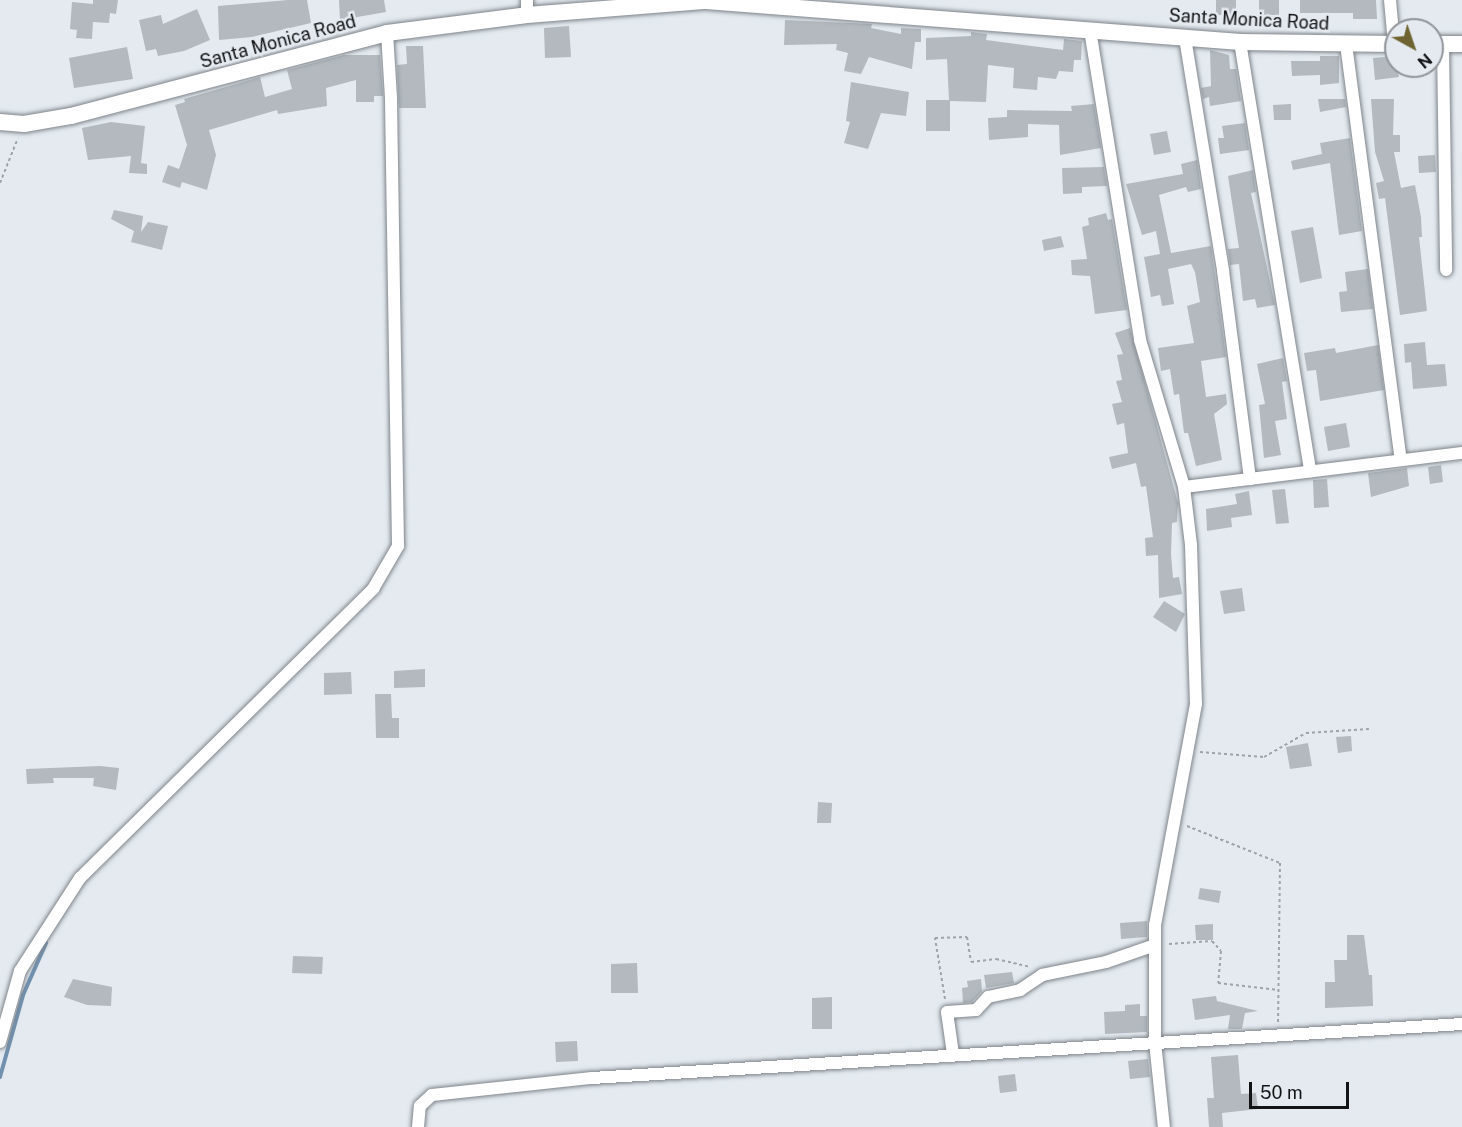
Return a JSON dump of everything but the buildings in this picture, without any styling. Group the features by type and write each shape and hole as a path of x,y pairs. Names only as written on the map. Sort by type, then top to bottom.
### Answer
{"street":[{"name":"Santa Monica Road","path":"0,122 24,124 71,116 387,33 527,8 706,0 788,3 1240,42 1384,44"},
{"path":"1389,0 1391,18"},
{"path":"1090,30 1140,340 1184,487 1196,632 1196,704 1176,822 1155,925 1155,1042 1164,1127"},
{"path":"0,1042 20,971 80,878 373,589 398,546 392,124 387,33"},
{"path":"1185,38 1223,271 1250,479"},
{"path":"1240,42 1310,471"},
{"path":"1346,44 1401,459"},
{"path":"1444,44 1462,44"},
{"path":"1438,78 1446,270"},
{"path":"1184,487 1462,453"},
{"path":"953,1054 947,1012 976,1010 988,997 1020,990 1042,975 1106,962 1155,945"},
{"path":"418,1127 420,1106 432,1095 592,1078 1462,1024"}],"path":[{"path":"0,183 24,124"},
{"path":"1188,751 1264,758 1306,733 1370,729"},
{"path":"1176,822 1280,863 1277,1034"},
{"path":"947,1012 935,938 968,937 971,962 996,959 1023,963 1042,975"},
{"path":"1155,945 1212,941 1221,951 1218,983 1279,990"}],"waterway":[{"path":"0,1077 23,995 46,943"}]}
